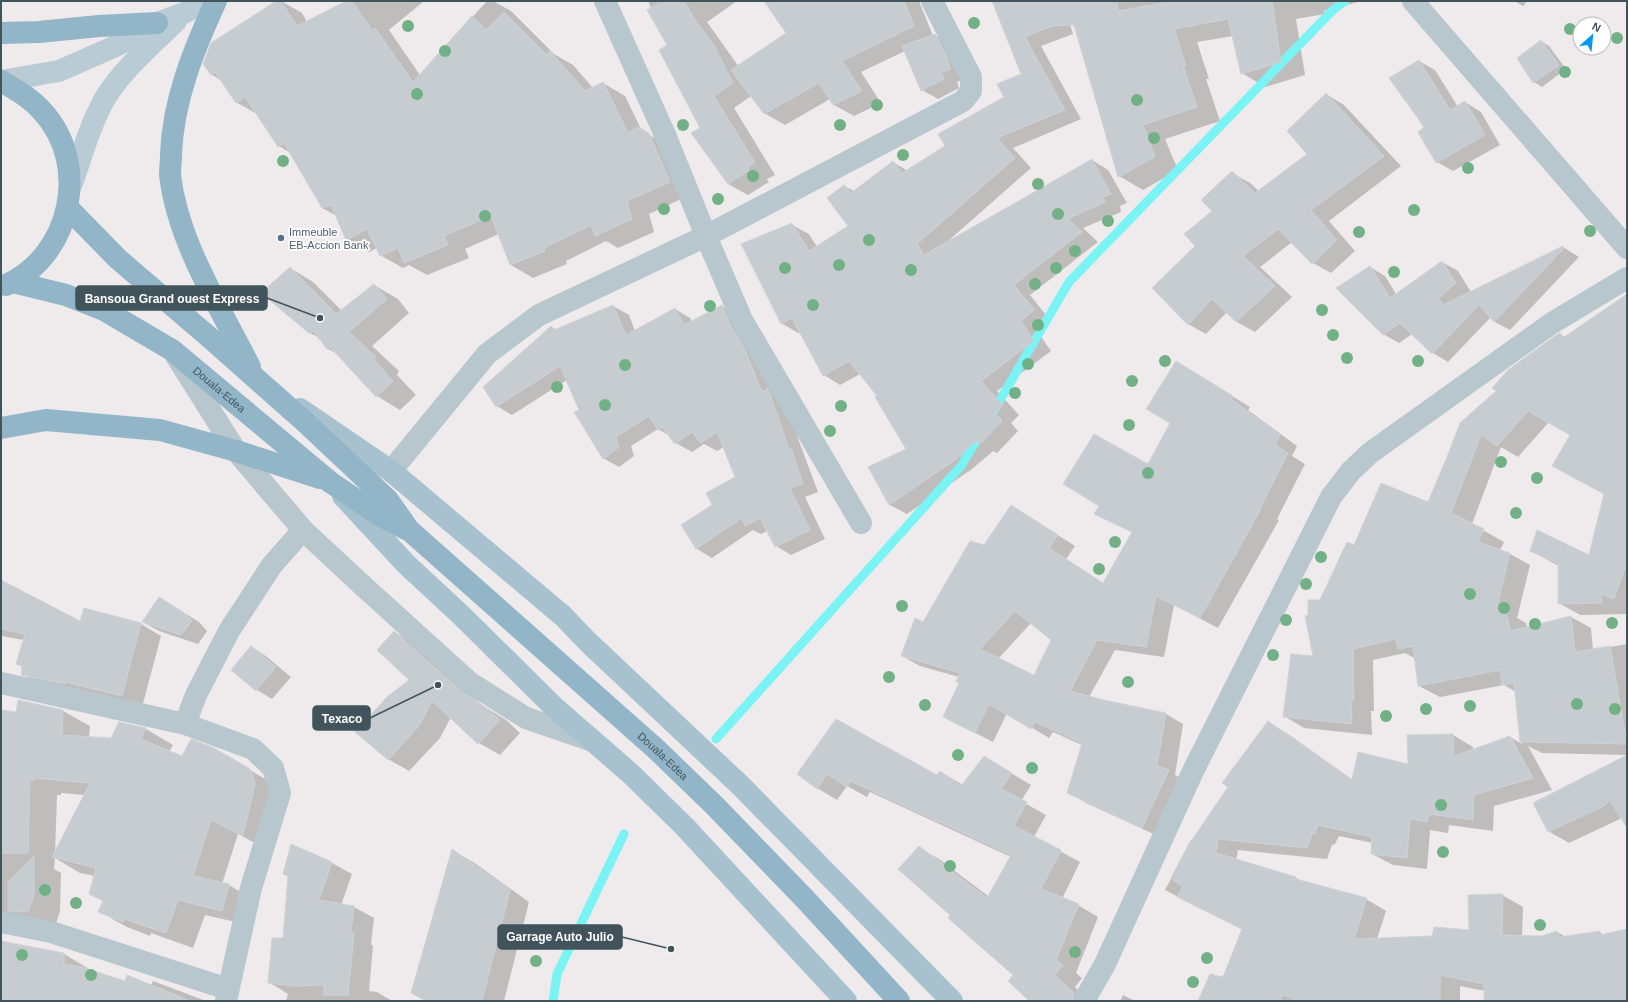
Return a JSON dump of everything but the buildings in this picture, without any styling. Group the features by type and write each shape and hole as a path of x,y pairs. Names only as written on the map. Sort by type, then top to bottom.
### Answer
{"highway":[{"path":"216,1 201,34 183,84 172,134 170,174 175,204 190,249 256,379"},
{"path":"1,33 39,32 99,26 157,23"},
{"path":"1,81 23,94 44,112 58,134 68,160 71,186 68,208 57,239 45,256 30,270 7,284"},
{"name":"Douala-Edea","path":"68,208 118,259 256,379 388,500 409,530 656,749 720,811 805,899 899,1001"},
{"name":"Douala-Edea","path":"7,284 66,295 104,310 172,350 330,482 379,515 409,530"},
{"path":"1,428 46,420 160,430 236,450 330,482"}],"main road":[{"path":"1,81 59,71 118,45 157,23 184,13 205,1"},
{"path":"71,186 98,112 108,93 132,64 184,13"},
{"path":"256,379 391,471 563,616 588,642 740,786 952,1001"},
{"path":"330,482 406,564 462,616 554,707 631,774 685,827 846,1001"}],"street":[{"path":"605,1 666,136 706,236 742,320 862,523"},
{"path":"391,471 486,354 539,315 706,236 963,101 971,91 971,77 932,1"},
{"path":"1417,5 1627,248"},
{"path":"1084,1001 1105,964 1194,769 1331,497 1351,471 1370,453 1552,323 1627,278"},
{"path":"172,350 236,450 303,530 361,584 469,682 526,718 595,742"},
{"path":"185,724 196,695 229,631 272,565 303,530"},
{"path":"1,683 185,724 254,749 273,768 280,793 251,888 227,995 51,932 1,922"}],"waterway":[{"path":"993,412 1069,282 1333,10 1345,1"},
{"path":"716,739 961,466 982,431"},
{"path":"553,1001 557,974 624,834"}],"place":[{"name":"Immeuble EB-Accion Bank","path":"281,238"},
{"name":"Bansoua Grand ouest Express","path":"320,318"},
{"name":"Texaco","path":"438,685"},
{"name":"Garrage Auto Julio","path":"671,949"}]}
